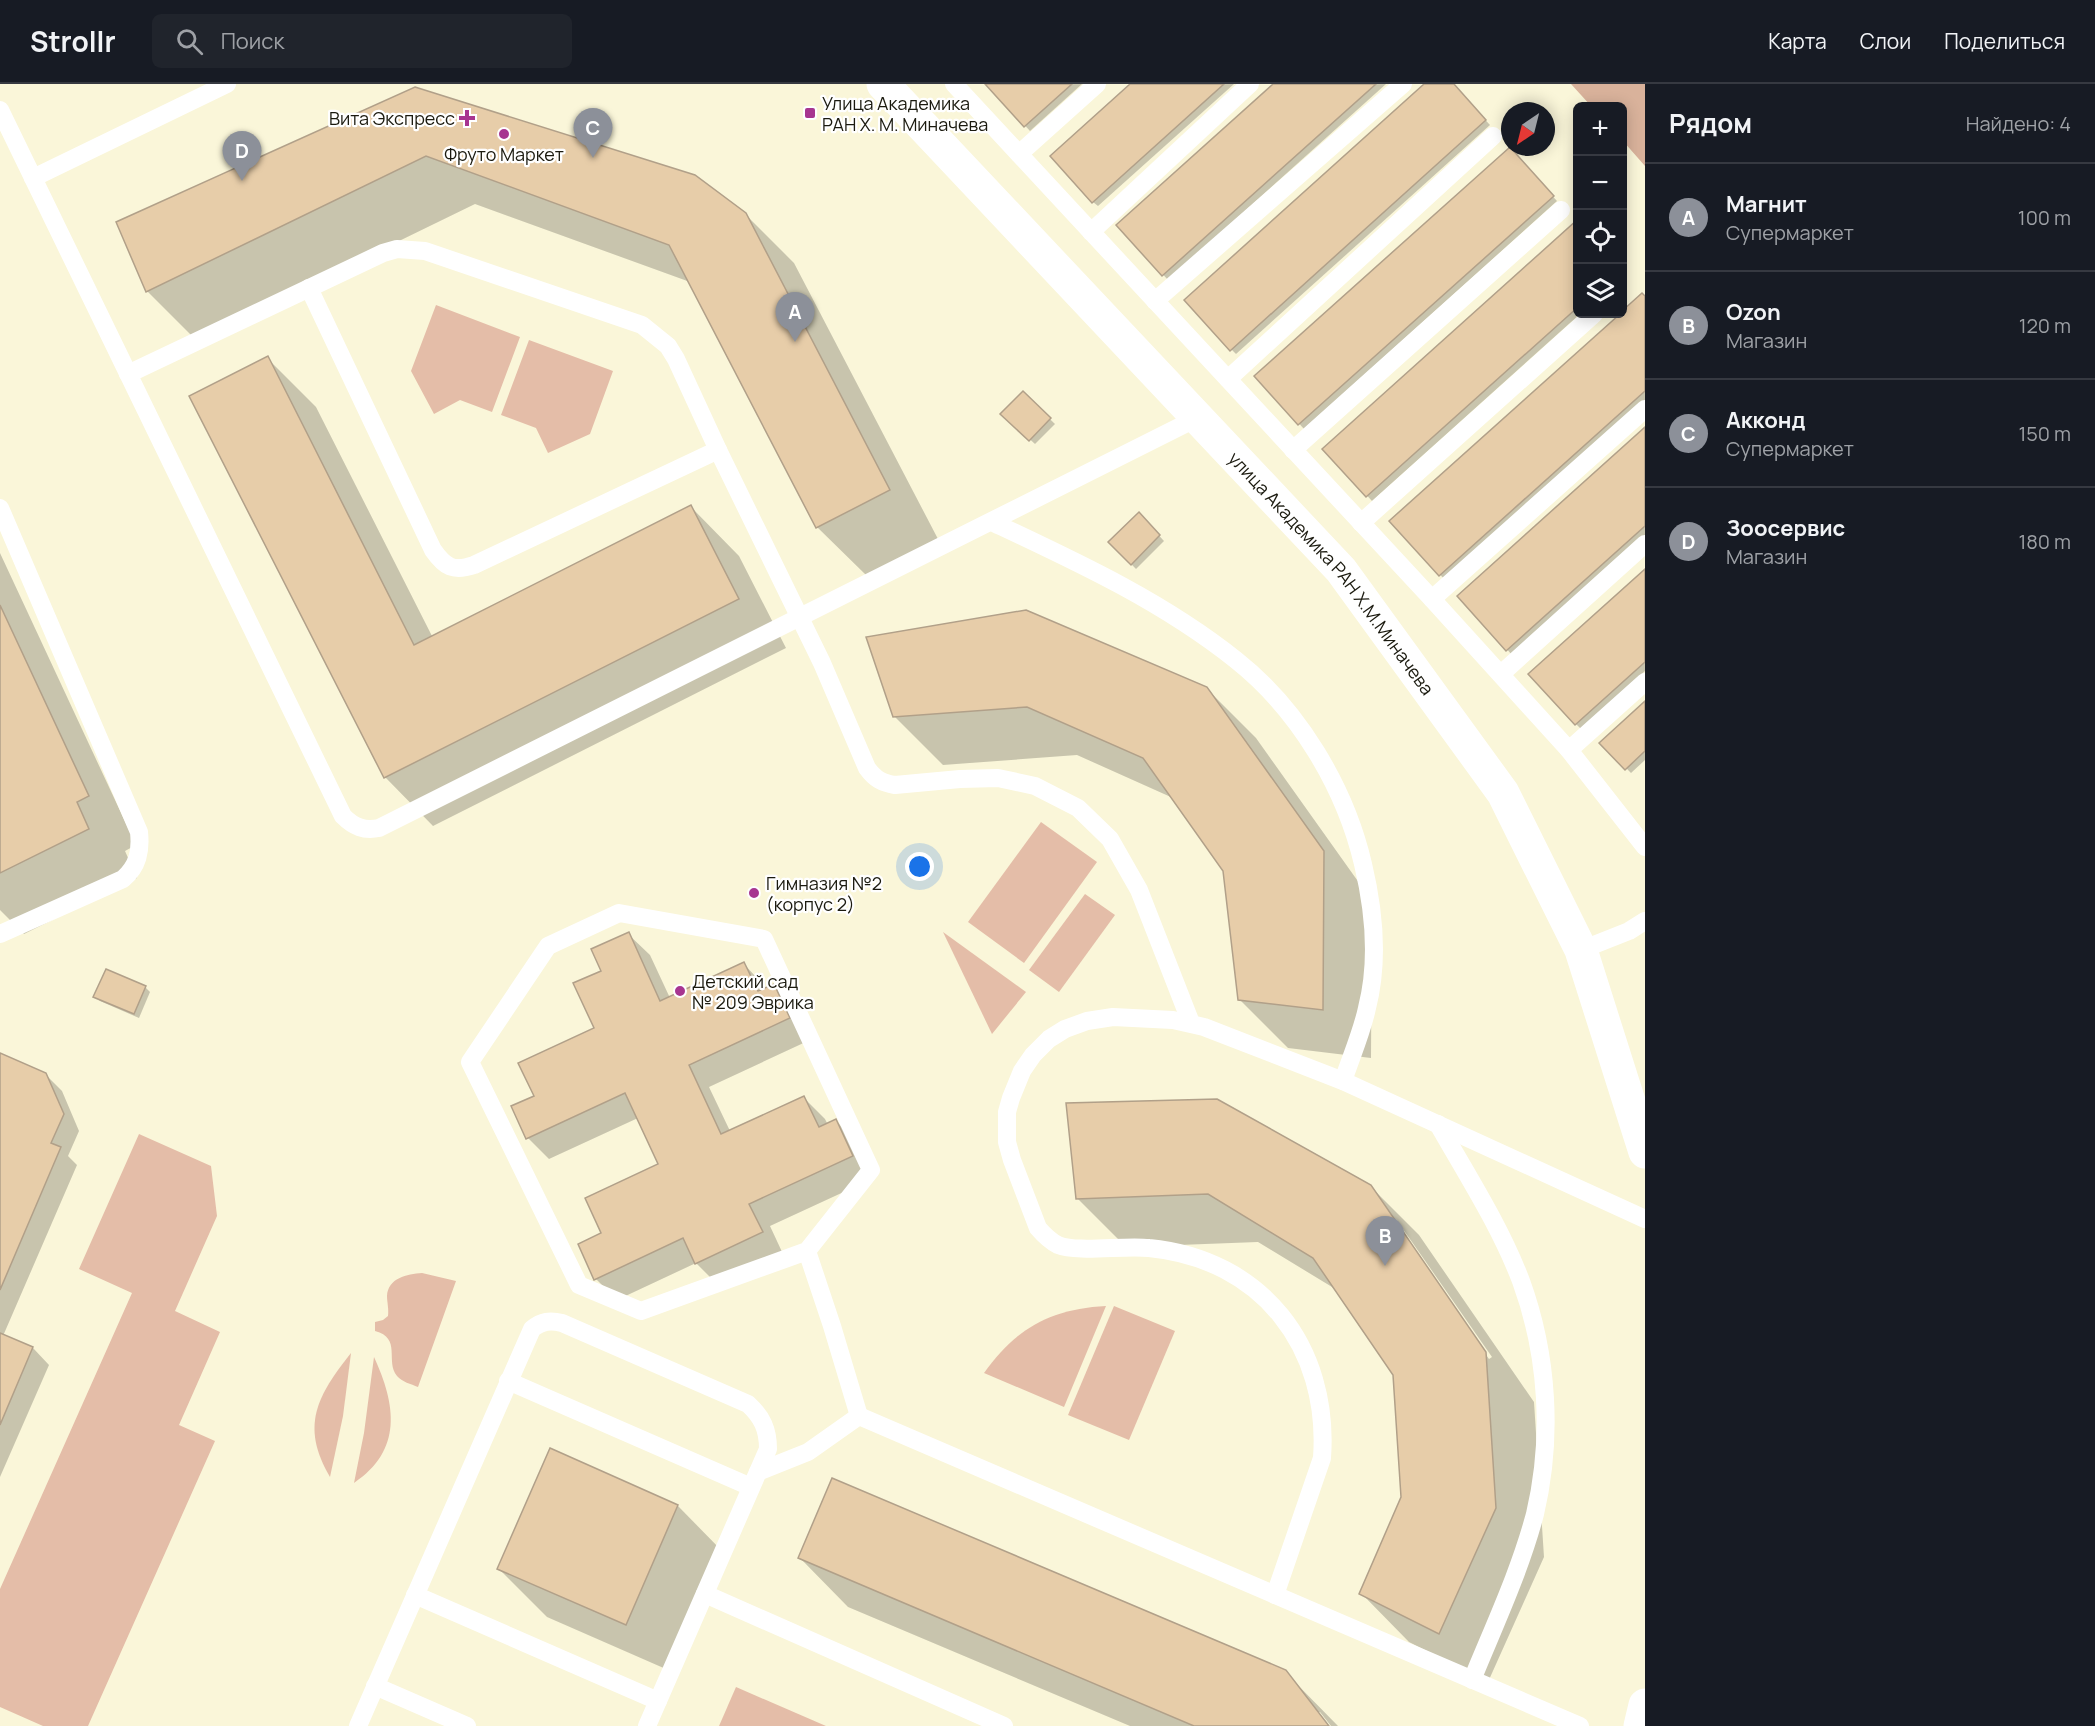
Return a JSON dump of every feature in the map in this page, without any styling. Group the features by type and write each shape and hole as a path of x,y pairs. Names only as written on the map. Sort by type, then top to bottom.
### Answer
{"street":[{"name":"улица Академика РАН Х.М.Миначева","path":"883,84 1341,570 1503,793 1581,950 1645,1152"},
{"path":"1640,1726 1645,1705"}],"lane":[{"path":"33,178 227,84"},
{"path":"954,84 1501,674 1569,750 1645,847"},
{"path":"1019,154 1097,84"},
{"path":"1091,232 1250,84"},
{"path":"1155,301 1403,84"},
{"path":"0,110 343,816 360,828 369,830 379,828 1198,417"},
{"path":"1228,379 1493,136"},
{"path":"1293,450 1561,210"},
{"path":"128,374 382,253 397,249 425,251 642,325 668,346 676,358 718,450 822,663 867,768 878,780 896,785 998,778 1035,786 1078,808 1110,839 1138,890 1191,1023"},
{"path":"309,288 433,550 444,563 452,568 463,569 474,565 718,450"},
{"path":"1361,523 1590,318"},
{"path":"1432,599 1645,409"},
{"path":"0,508 139,832 140,844 134,867 123,879 0,934"},
{"path":"992,522 1093,569 1181,622 1236,660 1269,691 1301,730 1347,811 1359,844 1371,905 1373,964 1368,1007 1343,1081"},
{"path":"1501,674 1645,544"},
{"path":"1569,750 1645,682"},
{"path":"620,913 764,939 871,1170 807,1251 641,1311 579,1285 470,1062 548,946 620,913"},
{"path":"1581,950 1629,931 1645,921"},
{"path":"1275,1595 1322,1458 1322,1408 1313,1372 1299,1343 1280,1314 1260,1294 1237,1277 1210,1262 1176,1252 1147,1247 1066,1248 1050,1241 1038,1228 1007,1142 1007,1112 1022,1071 1033,1055 1065,1029 1087,1021 1113,1017 1191,1023 1343,1081 1645,1220"},
{"path":"1438,1124 1493,1222 1520,1280 1533,1318 1544,1378 1545,1450 1534,1517 1520,1561 1472,1680"},
{"path":"807,1251 859,1416"},
{"path":"358,1726 532,1329 546,1321 562,1323 748,1404 757,1413 768,1436 768,1449 647,1726"},
{"path":"508,1381 755,1480 808,1452 859,1416"},
{"path":"859,1416 1580,1726"},
{"path":"705,1594 1004,1726"},
{"path":"415,1595 658,1701"},
{"path":"375,1686 467,1726"}],"shaded area":[{"path":"1571,84 1645,84 1645,166 1627,146 1627,102 1587,102"},
{"path":"436,305 520,337 492,412 460,400 434,414 411,371"},
{"path":"529,340 613,371 590,434 548,453 536,428 501,415"},
{"path":"1041,822 1097,862 1024,963 968,922"},
{"path":"1085,894 1115,915 1059,992 1029,970"},
{"path":"943,932 1026,992 992,1034"},
{"path":"139,1134 211,1166 217,1216 175,1311 220,1332 179,1425 215,1441 88,1726 43,1726 0,1707 0,1589 132,1293 79,1269"},
{"path":"422,1273 456,1281 418,1387 397,1376 392,1364 391,1344 383,1334 375,1331 375,1322 388,1316 387,1296 391,1285 399,1278"},
{"path":"1106,1306 1064,1407 984,1373 1009,1344 1036,1324 1068,1311"},
{"path":"1114,1306 1175,1331 1129,1440 1068,1415"},
{"path":"351,1353 343,1416 330,1477 316,1442 314,1427 316,1412 329,1383"},
{"path":"374,1357 387,1392 391,1426 388,1441 381,1456 370,1470 354,1483 364,1433"},
{"path":"736,1687 826,1726 719,1726"}],"building":[{"path":"985,84 1072,84 1024,127"},
{"path":"1130,84 1224,84 1092,203 1050,156"},
{"path":"1273,84 1376,84 1162,276 1116,225"},
{"path":"1424,84 1454,84 1486,120 1230,351 1184,300"},
{"path":"415,87 695,175 746,213 890,490 816,528 669,245 426,156 146,292 116,222"},
{"path":"1501,155 1518,156 1554,196 1298,425 1254,376"},
{"path":"1573,224 1573,311 1366,497 1322,449"},
{"path":"1642,293 1645,296 1645,391 1439,576 1389,521 1616,318 1627,318 1627,306"},
{"path":"268,356 414,645 691,505 739,599 384,778 189,396"},
{"path":"1023,391 1051,418 1029,441 1000,414"},
{"path":"1645,427 1645,526 1506,651 1457,596"},
{"path":"1139,512 1160,535 1131,565 1108,542"},
{"path":"1645,569 1645,662 1575,725 1528,674"},
{"path":"0,605 89,796 77,802 89,829 0,873"},
{"path":"1026,610 1207,687 1324,851 1323,1010 1238,1000 1223,871 1143,758 1027,707 893,717 866,637"},
{"path":"1645,701 1645,751 1625,770 1599,743"},
{"path":"629,932 660,1001 744,962 758,991 774,984 790,1018 689,1065 721,1134 804,1096 819,1127 836,1119 853,1156 749,1204 763,1232 695,1264 683,1238 594,1280 578,1244 601,1233 585,1198 658,1164 625,1093 526,1139 511,1106 534,1096 518,1063 594,1028 573,983 601,971 591,949"},
{"path":"106,969 146,986 134,1014 93,997"},
{"path":"0,1053 46,1073 64,1114 51,1143 61,1147 0,1290"},
{"path":"1217,1099 1371,1185 1486,1352 1496,1508 1439,1634 1359,1594 1401,1497 1393,1375 1313,1258 1208,1194 1076,1199 1066,1103"},
{"path":"0,1333 33,1347 0,1425"},
{"path":"550,1448 678,1505 626,1625 497,1569"},
{"path":"832,1478 1286,1670 1329,1726 1194,1726 798,1558"}],"place":[{"name":"Улица Академика РАН Х. М. Миначева","path":"810,113"},
{"name":"Вита Экспресс","path":"467,118"},
{"name":"Фруто Маркет","path":"504,134"},
{"name":"Акконд","path":"593,158"},
{"name":"Зоосервис","path":"242,181"},
{"name":"Магнит","path":"795,342"},
{"name":"Гимназия №2 (корпус 2)","path":"754,893"},
{"name":"Детский сад № 209 Эврика","path":"680,991"},
{"name":"Ozon","path":"1385,1266"}]}
